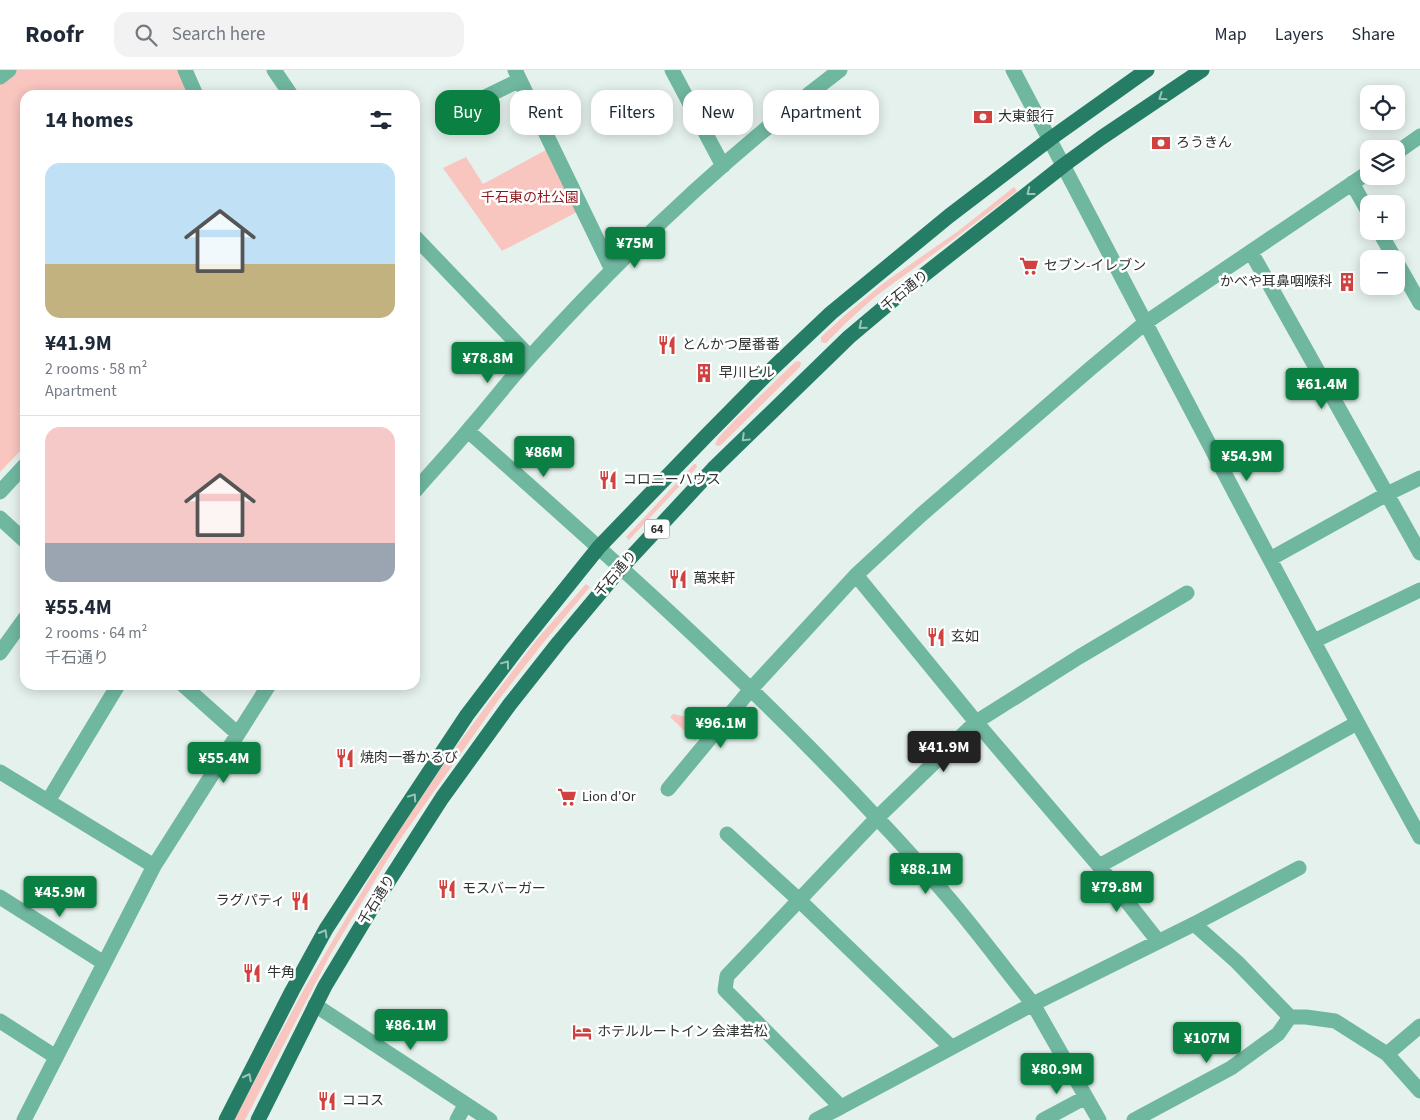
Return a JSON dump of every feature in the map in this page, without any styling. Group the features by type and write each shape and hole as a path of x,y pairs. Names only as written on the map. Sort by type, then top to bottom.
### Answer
{"main road":[{"name":"千石通り","path":"226,1120 292,991 326,930 390,831 467,715 599,547 712,429 831,313 949,216 1050,139 1147,70"},
{"name":"千石通り","path":"258,1120 325,986 381,893 442,798 510,704 621,568 713,469 849,337 906,289 1101,138 1202,70"}],"street":[{"path":"0,77 9,70"},
{"path":"185,70 194,90"},
{"path":"274,70 288,90"},
{"path":"672,70 723,166"},
{"path":"1014,70 1145,323 1357,723 1420,837"},
{"path":"420,485 530,357 612,270 723,166 837,71"},
{"path":"491,90 517,75 612,270"},
{"path":"1405,147 1420,136"},
{"path":"668,789 751,689 856,575 943,496 1145,323 1360,178"},
{"path":"1352,183 1360,197"},
{"path":"420,242 530,357"},
{"path":"1251,252 1420,553"},
{"path":"1405,276 1420,303"},
{"path":"468,431 599,547 751,689 877,818 948,896 1033,1004 1099,1120"},
{"path":"0,492 20,470"},
{"path":"1270,558 1420,478"},
{"path":"0,518 20,537"},
{"path":"856,575 1158,941"},
{"path":"1314,641 1420,590"},
{"path":"840,1107 725,990 727,976 877,818 976,722 1079,657 1187,593"},
{"path":"0,653 20,625"},
{"path":"48,801 115,690"},
{"path":"189,690 238,734"},
{"path":"24,1120 154,866 266,690"},
{"path":"1098,866 1357,723"},
{"path":"0,772 154,866"},
{"path":"727,834 799,900 951,1048"},
{"path":"816,1120 1033,1004 1194,924 1299,868"},
{"path":"0,897 104,963"},
{"path":"1194,924 1237,962 1290,1018"},
{"path":"315,1005 490,1120"},
{"path":"1134,1120 1231,1068 1278,1034 1290,1018 1306,1017 1335,1021 1387,1054 1420,1091"},
{"path":"0,1021 56,1058"},
{"path":"1387,1054 1420,1026"},
{"path":"1043,1120 1086,1097"},
{"path":"457,1120 465,1105"}],"green space":[{"path":"13,70 183,70 192,90 20,90 20,451 0,472 0,80"},
{"name":"千石東の杜公園","path":"546,150 577,212 502,251 443,168 466,157 483,184"},
{"path":"1014,187 1017,191 876,296 826,343 821,342 821,337 885,282 957,232"},
{"path":"799,361 801,363 800,367 722,444 719,446 715,445 718,438 735,420 795,362"},
{"path":"694,464 697,467 629,540 626,537"},
{"path":"586,584 590,587 500,698 397,844 330,955 245,1120 234,1120 304,989 392,841 450,755 495,694 538,638"},
{"path":"673,714 701,720 702,735 695,741 670,717"}],"place":[{"name":"大東銀行","path":"983,117"},
{"name":"ろうきん","path":"1161,143"},
{"name":"セブン-イレブン","path":"1029,266"},
{"name":"かべや耳鼻咽喉科","path":"1347,282"},
{"name":"とんかつ屋番番","path":"667,345"},
{"name":"早川ビル","path":"704,373"},
{"name":"コロニーハウス","path":"608,480"},
{"name":"萬来軒","path":"678,579"},
{"name":"玄如","path":"936,637"},
{"name":"焼肉一番かるび","path":"345,758"},
{"name":"Lion d'Or","path":"567,797"},
{"name":"モスバーガー","path":"447,889"},
{"name":"ラグパティ","path":"300,901"},
{"name":"牛角","path":"252,973"},
{"name":"ホテルルートイン 会津若松","path":"582,1032"},
{"name":"ココス","path":"327,1101"}]}
